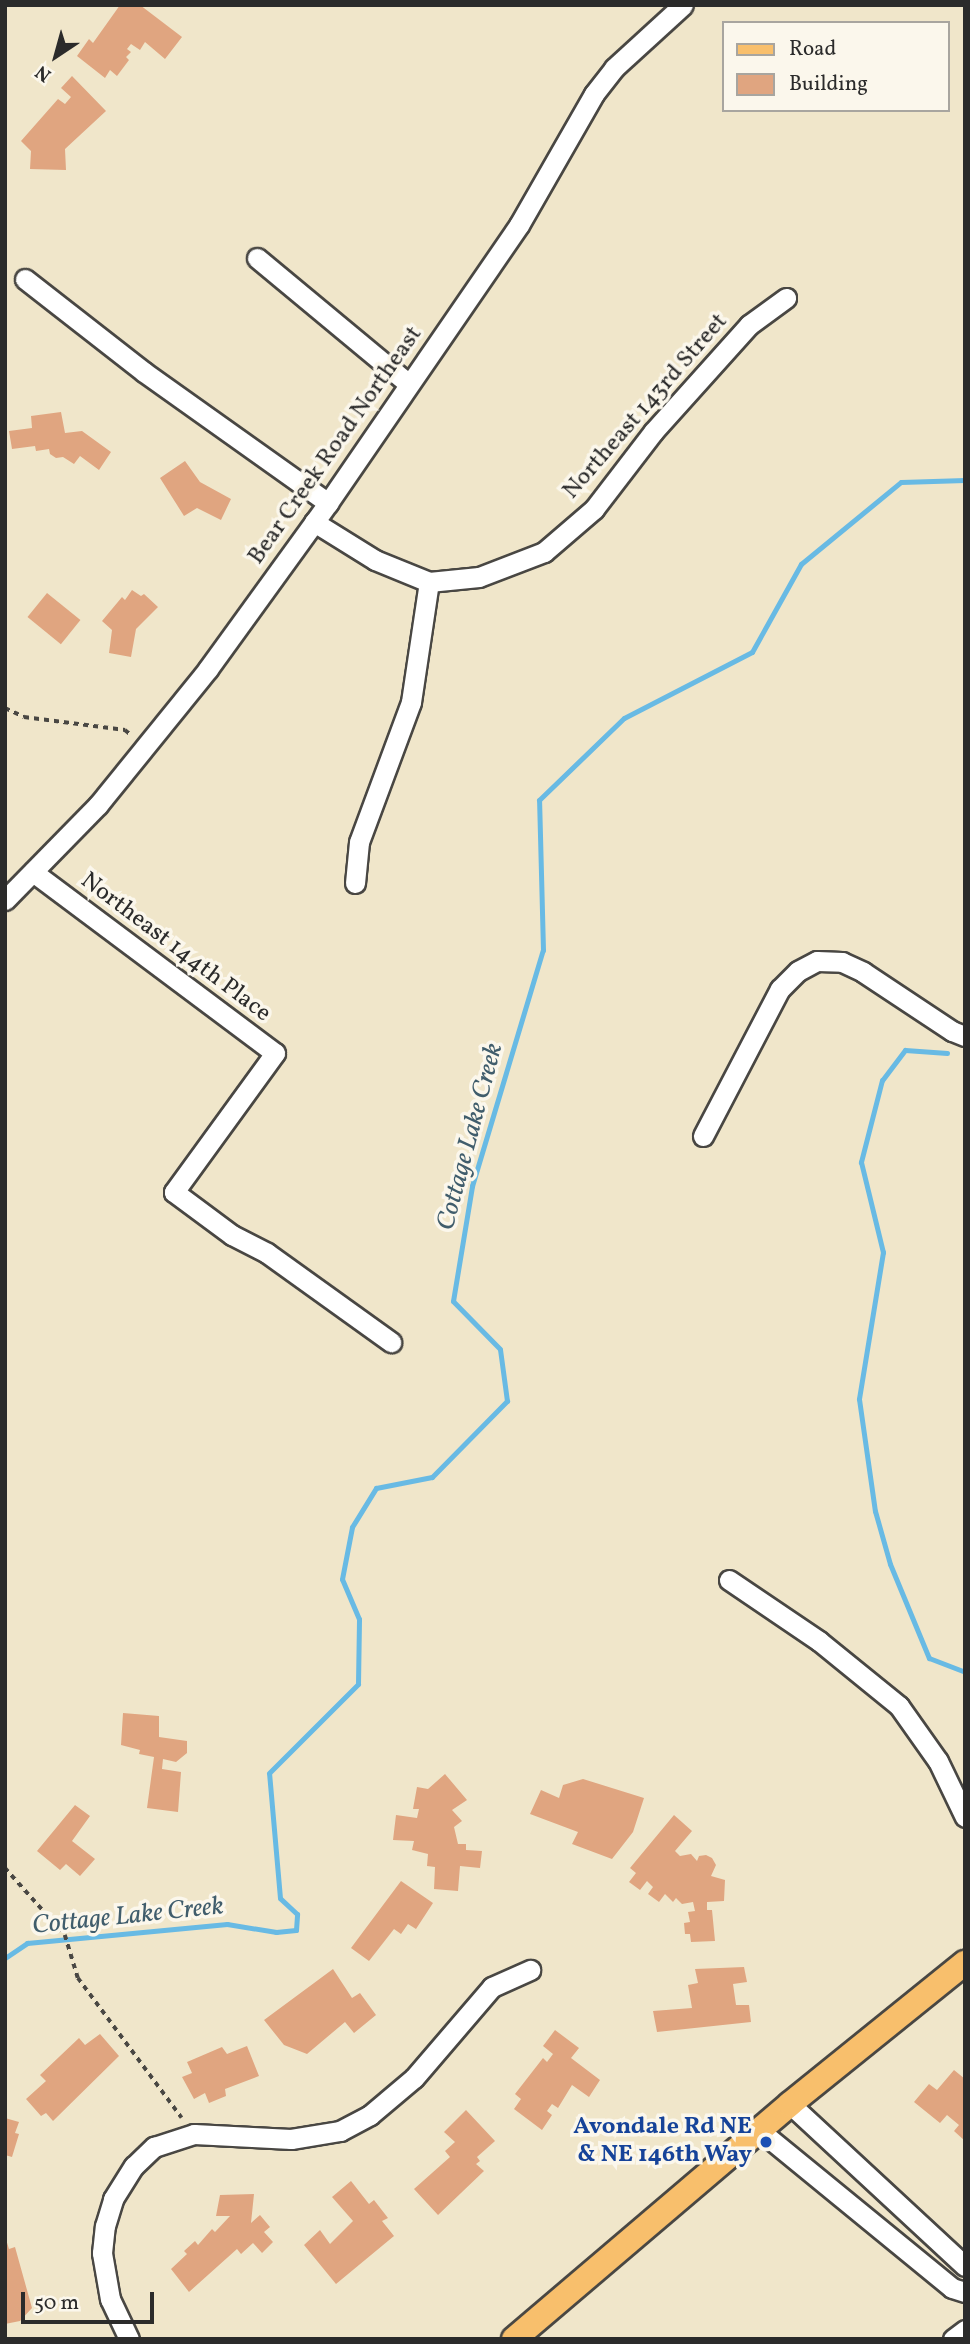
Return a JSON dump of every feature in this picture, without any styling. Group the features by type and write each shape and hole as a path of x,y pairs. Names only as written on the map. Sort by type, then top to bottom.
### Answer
{"main road":[{"path":"514,2339 790,2104 965,1963"}],"street":[{"name":"Bear Creek Road Northeast","path":"5,900 98,805 146,748 328,503 519,225 594,94 614,68 683,5"},
{"path":"257,258 409,384"},
{"path":"25,279 148,375 328,503"},
{"name":"Northeast 143rd Street","path":"314,522 375,560 429,582 479,577 544,552 594,509 653,432 749,325 786,298"},
{"path":"355,883 359,842 411,702 429,582"},
{"name":"Northeast 144th Place","path":"33,872 275,1053 174,1192 232,1235 267,1253 391,1342"},
{"path":"703,1136 779,989 797,971 817,961 842,962 863,972 965,1036"},
{"path":"729,1580 819,1642 899,1706 938,1761 965,1817"},
{"path":"129,2339 110,2299 102,2253 105,2226 113,2199 134,2166 154,2147 194,2134 291,2139 340,2131 369,2115 414,2078 492,1987 530,1970"},
{"path":"790,2104 965,2266"},
{"path":"760,2130 952,2288 965,2292"},
{"path":"953,2339 965,2330"}],"path":[{"path":"5,708 24,717 125,730 146,748"},
{"path":"5,1868 65,1935 78,1978 194,2134"}],"building":[{"path":"120,5 140,5 182,37 165,59 145,42 140,50 131,44 127,49 131,52 126,57 129,60 117,76 110,70 105,78 77,56 89,39 93,43"},
{"path":"72,76 106,111 65,149 66,170 30,169 31,151 21,141 58,99 65,104 71,97 61,88"},
{"path":"61,412 65,433 82,431 111,452 99,470 80,456 74,464 63,457 56,458 50,454 49,449 36,451 35,446 12,449 9,431 32,428 31,416"},
{"path":"185,461 200,482 231,499 221,520 197,508 184,516 160,478"},
{"path":"132,590 141,596 144,594 158,607 136,629 131,657 109,653 112,630 102,621 122,597 125,600"},
{"path":"47,593 80,620 61,644 27,617"},
{"path":"123,1713 159,1716 159,1737 187,1741 187,1753 176,1762 163,1759 162,1769 181,1772 178,1812 147,1808 154,1757 139,1754 140,1750 121,1745"},
{"path":"445,1774 467,1800 452,1810 462,1821 454,1827 458,1844 466,1844 466,1850 482,1851 480,1868 460,1866 458,1891 434,1889 435,1867 427,1866 428,1854 412,1850 414,1841 393,1840 396,1815 417,1818 419,1809 413,1809 417,1787 428,1789"},
{"path":"583,1779 644,1798 633,1832 612,1859 572,1844 578,1832 530,1814 541,1790 559,1798 563,1785"},
{"path":"75,1805 90,1816 72,1841 95,1859 80,1876 66,1864 60,1870 37,1851"},
{"path":"674,1815 692,1831 675,1851 680,1856 691,1854 697,1861 699,1856 712,1858 716,1865 711,1876 725,1880 724,1901 707,1902 707,1910 712,1910 715,1941 691,1942 690,1934 685,1934 684,1923 690,1922 688,1912 695,1911 693,1902 682,1904 676,1898 673,1902 665,1894 659,1902 648,1894 653,1887 647,1881 640,1890 629,1882 636,1873 630,1868"},
{"path":"401,1881 433,1903 416,1929 408,1924 401,1934 394,1929 369,1961 351,1948"},
{"path":"744,1967 747,1982 733,1984 736,2005 749,2005 751,2022 657,2032 653,2011 692,2008 688,1985 698,1983 695,1969"},
{"path":"333,1969 352,1998 360,1993 376,2015 354,2033 345,2022 307,2054 284,2045 264,2020"},
{"path":"555,2030 579,2048 571,2058 600,2080 589,2097 572,2085 558,2108 552,2104 547,2111 552,2115 542,2130 514,2109 521,2099 515,2094 543,2058 547,2062 553,2054 543,2046"},
{"path":"100,2034 119,2056 53,2121 46,2113 41,2116 26,2099 46,2081 40,2075 79,2038 85,2045"},
{"path":"247,2046 259,2076 225,2089 226,2096 209,2103 205,2093 194,2099 182,2077 192,2073 187,2062 222,2047 227,2054"},
{"path":"954,2070 965,2079 965,2141 954,2131 959,2125 947,2115 940,2123 914,2102 929,2084 937,2090"},
{"path":"466,2110 495,2141 477,2157 480,2161 476,2164 484,2171 438,2215 414,2189 450,2157 445,2151 455,2142 444,2132"},
{"path":"5,2118 19,2122 15,2133 19,2134 12,2157 5,2155"},
{"path":"351,2181 369,2204 374,2200 388,2218 382,2221 394,2236 336,2284 304,2245 320,2230 330,2244 353,2221 332,2197"},
{"path":"254,2194 251,2223 260,2215 270,2227 264,2232 273,2242 262,2253 253,2243 241,2254 237,2249 189,2292 171,2269 187,2254 184,2251 195,2241 198,2245 212,2229 215,2232 230,2216 216,2216 220,2195"},
{"path":"5,2236 9,2249 15,2247 32,2308 20,2321 5,2324"}],"waterway":[{"name":"Cottage Lake Creek","path":"5,1958 27,1943 227,1924 276,1932 296,1930 297,1914 280,1898 269,1773 358,1684 359,1619 342,1579 352,1527 376,1488 432,1477 507,1401 500,1349 453,1301 472,1186 543,950 539,800 624,718 752,652 801,564 901,482 965,480"},
{"path":"947,1053 905,1050 882,1080 861,1162 883,1252 859,1399 875,1511 890,1564 929,1658 965,1672"}],"place":[{"name":"Avondale Rd NE & NE 146th Way","path":"766,2142"}]}
